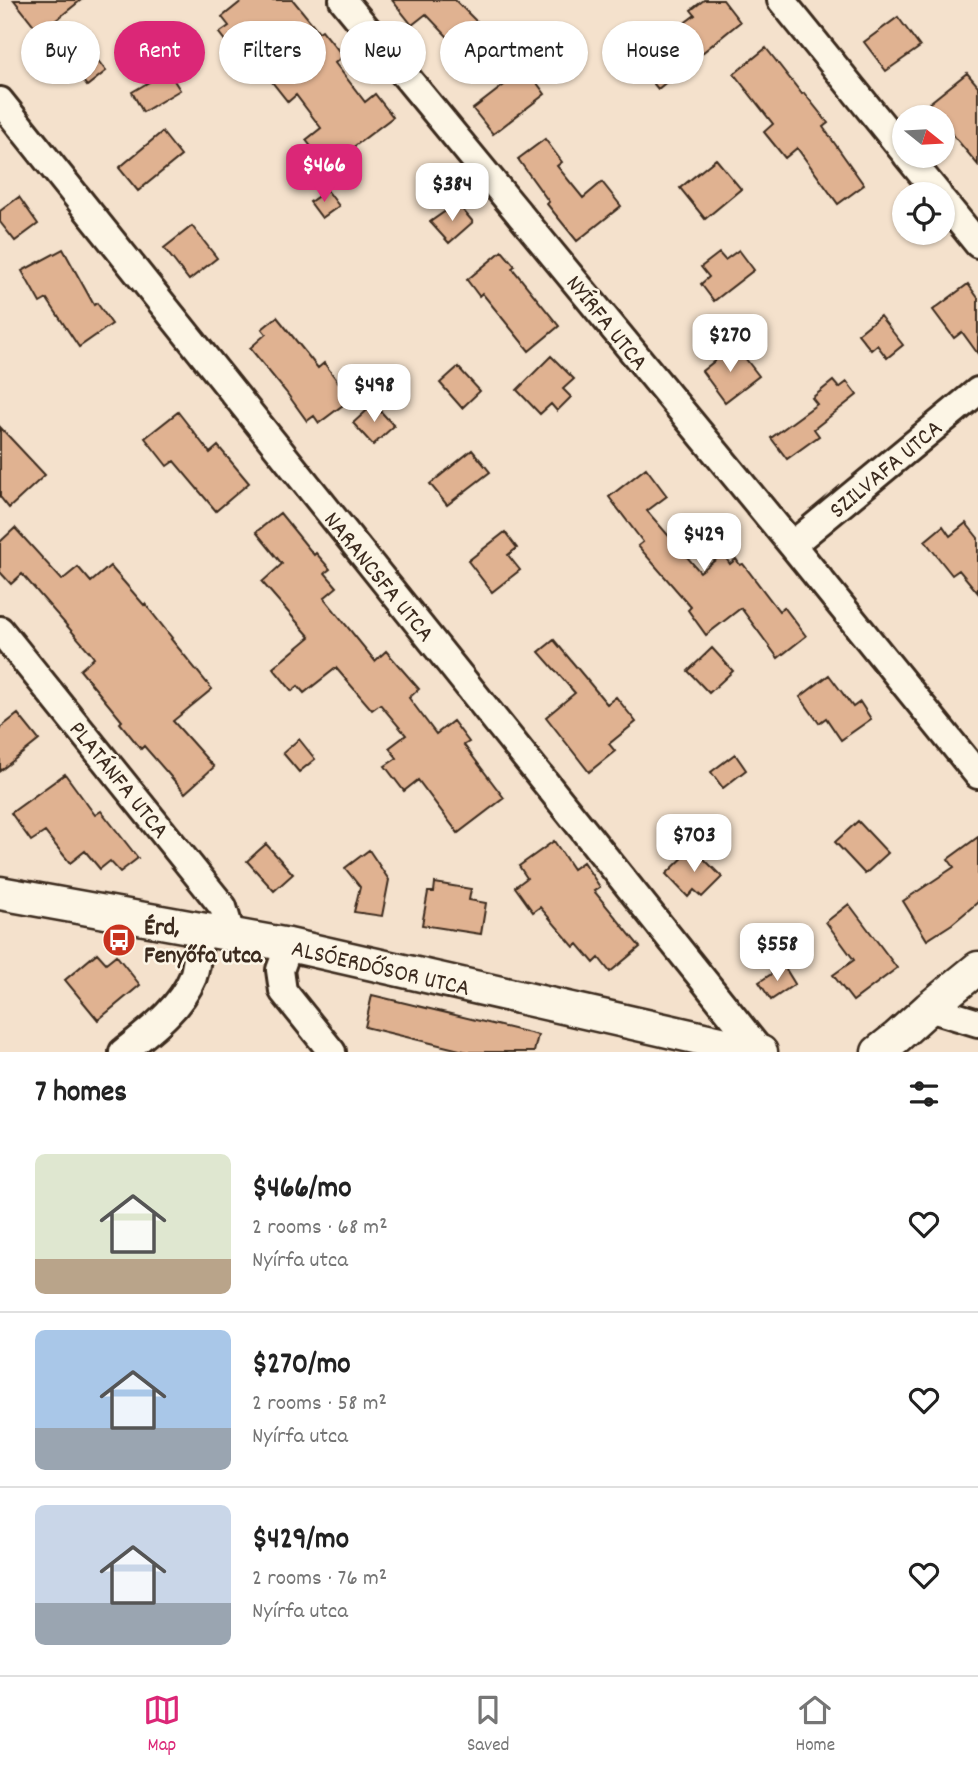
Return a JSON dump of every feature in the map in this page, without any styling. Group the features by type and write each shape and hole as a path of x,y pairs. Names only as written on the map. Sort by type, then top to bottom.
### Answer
{"street":[{"name":"NYÍRFA UTCA","path":"343,0 978,775"},
{"path":"781,0 892,137"},
{"name":"NARANCSFA UTCA","path":"0,101 761,1052"},
{"path":"917,168 928,182"},
{"path":"955,216 978,244"},
{"name":"SZILVAFA UTCA","path":"792,545 978,391"},
{"name":"PLATÁNFA UTCA","path":"0,630 223,907 231,934"},
{"name":"ALSÓERDŐSOR UTCA","path":"0,893 289,945 761,1052"},
{"path":"123,1052 154,1027 182,996 194,975 201,928"},
{"path":"289,945 280,970 283,991 332,1052"},
{"path":"877,1052 978,968"},
{"path":"929,1008 978,1023"}],"building":[{"path":"14,0 81,0 55,21 31,21"},
{"path":"243,0 293,0 310,21 225,21 222,17"},
{"path":"392,0 455,0 476,21 440,21 440,29 426,14 417,21 409,21"},
{"path":"704,0 723,0 740,22 704,51 704,21 687,21 695,15 691,10"},
{"path":"898,17 920,47 886,71 864,42"},
{"path":"326,35 340,52 340,59 335,63 340,70 340,84 351,84 365,102 375,94 393,117 327,167 306,140 321,128 296,95 288,102 274,84 326,84"},
{"path":"766,48 828,123 823,127 864,185 838,204 797,148 785,158 764,132 773,124 734,74"},
{"path":"100,63 106,71 100,76"},
{"path":"967,73 978,86 978,165 956,139 956,105 927,105"},
{"path":"146,84 176,84 180,90 143,112 132,92"},
{"path":"505,84 538,84 545,94 493,134 473,109"},
{"path":"162,132 181,156 138,191 119,168"},
{"path":"545,139 562,162 557,166 583,198 602,182 621,206 577,241 547,204 549,202 518,159"},
{"path":"716,159 741,189 705,219 680,188"},
{"path":"327,190 339,206 322,218 310,202"},
{"path":"19,197 38,224 15,241 0,222 0,211"},
{"path":"457,203 473,222 449,243 430,222"},
{"path":"192,226 217,258 189,280 164,248"},
{"path":"63,249 94,305 97,303 112,324 79,347 47,299 40,303 22,271"},
{"path":"739,250 754,270 714,301 701,284 709,277 701,267 719,253 725,260"},
{"path":"502,251 515,266 512,268 559,326 529,351 482,293 479,296 467,280"},
{"path":"968,284 978,298 978,354 962,332 954,338 933,310"},
{"path":"880,316 903,345 887,358 877,345 871,350 858,334"},
{"path":"277,317 318,368 324,363 351,399 319,423 314,416 307,421 250,348 266,334 262,329"},
{"path":"735,345 759,376 725,402 702,371"},
{"path":"551,356 574,379 563,389 571,397 557,411 551,404 540,414 517,390"},
{"path":"458,367 480,391 462,408 440,383"},
{"path":"833,381 839,388 847,382 857,395 814,429 819,436 787,459 771,438 817,404 812,398"},
{"path":"374,404 394,426 373,445 353,423"},
{"path":"178,412 210,453 218,446 249,483 216,511 174,461 167,466 145,438"},
{"path":"0,427 45,475 9,508 0,497"},
{"path":"472,450 490,472 447,505 430,484"},
{"path":"646,468 667,496 647,511 700,572 723,554 730,564 736,559 740,565 743,564 779,611 784,607 806,636 778,658 741,608 706,635 688,610 691,607 638,546 643,542 609,497"},
{"path":"280,513 314,555 316,553 330,569 325,573 337,587 324,598 375,661 386,651 419,689 409,698 436,734 453,721 469,742 464,745 504,798 458,833 418,780 404,791 385,766 397,758 389,748 406,735 380,704 372,710 336,668 304,693 298,686 292,691 273,668 310,637 262,582 282,564 256,532"},
{"path":"966,523 978,538 978,593 959,570 952,575 925,541 943,526 950,536"},
{"path":"15,528 62,580 78,567 91,582 110,566 145,604 212,689 173,721 214,767 185,793 144,746 141,749 80,670 94,658 89,651 22,574 11,584 0,572 0,542"},
{"path":"505,532 517,548 508,555 520,570 492,592 468,561"},
{"path":"554,640 607,704 616,697 636,722 609,744 615,751 589,772 546,717 575,693 539,652"},
{"path":"712,648 733,671 709,693 688,671"},
{"path":"829,675 853,707 860,702 871,719 841,740 826,718 819,723 800,697"},
{"path":"18,714 39,740 0,771 0,728"},
{"path":"299,739 315,759 299,772 283,753"},
{"path":"735,754 746,770 723,788 711,772"},
{"path":"65,774 95,815 101,811 138,858 120,872 110,861 100,869 85,851 70,863 45,832 31,841 11,813"},
{"path":"858,821 888,853 865,874 835,842"},
{"path":"978,837 978,902 952,924 927,940 903,901 954,867 948,859"},
{"path":"554,841 573,869 583,862 600,887 594,891 640,947 610,972 599,958 594,963 578,944 574,947 540,907 533,912 515,887 527,878 519,866"},
{"path":"266,844 293,874 274,891 247,861"},
{"path":"693,848 722,877 702,897 694,890 688,897 666,874"},
{"path":"369,850 389,880 382,916 354,912 360,887 345,868"},
{"path":"435,883 471,889 469,900 486,903 481,934 422,925 428,892 434,892"},
{"path":"849,904 897,968 853,1001 833,975 854,960 826,922"},
{"path":"97,953 106,963 116,955 140,985 98,1020 65,980"},
{"path":"784,966 795,984 771,1000 759,982"},
{"path":"372,995 538,1035 534,1052 468,1052 365,1027"}],"place":[{"name":"Érd, Fenyőfa utca","path":"119,940"}]}
